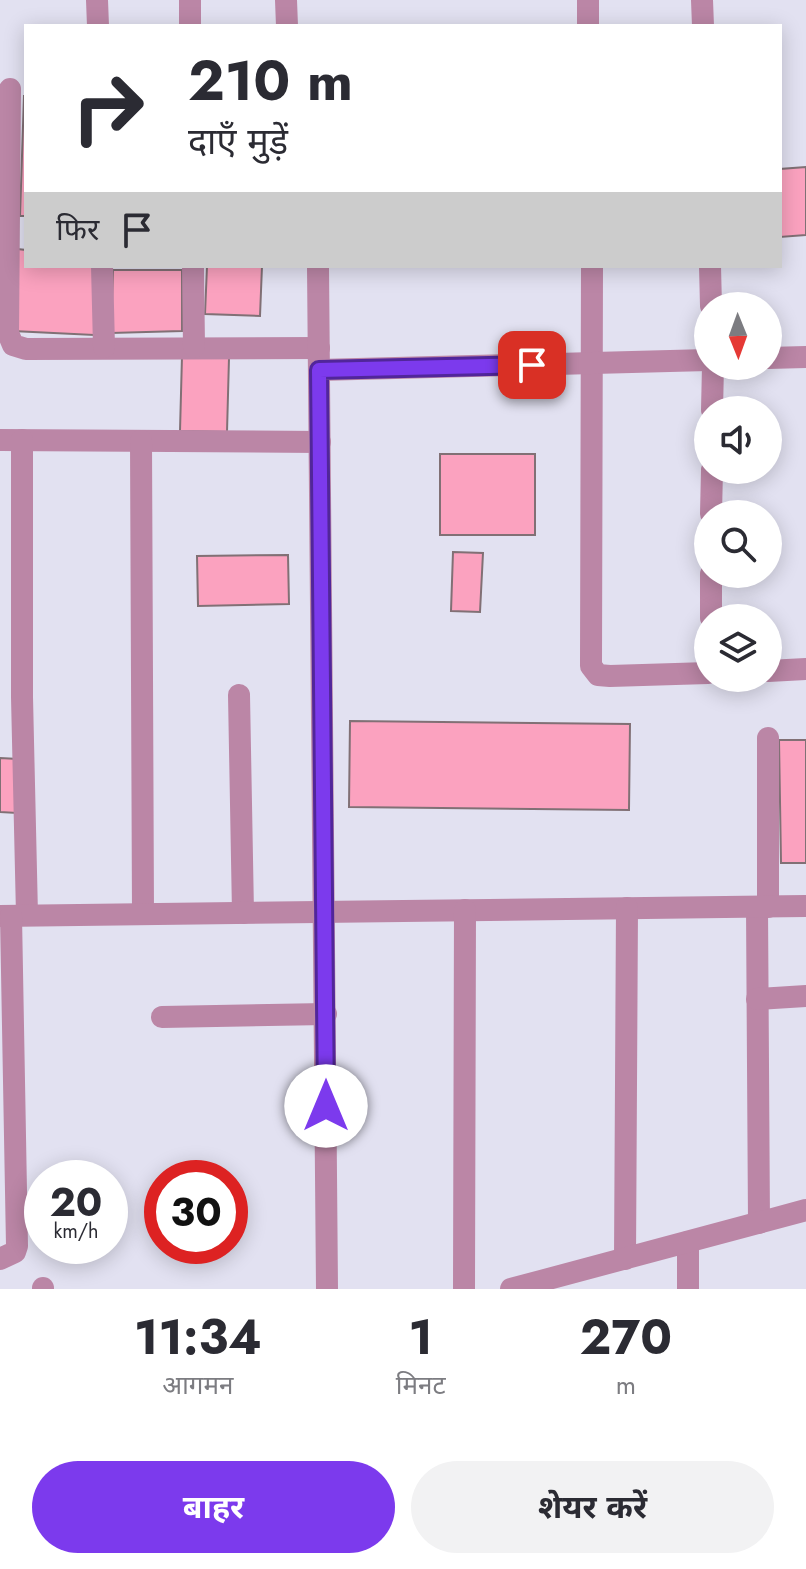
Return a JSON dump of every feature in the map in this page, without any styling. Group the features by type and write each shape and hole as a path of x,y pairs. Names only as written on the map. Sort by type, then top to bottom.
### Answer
{"street":[{"path":"97,0 98,24"},
{"path":"190,0 190,24"},
{"path":"286,0 287,24"},
{"path":"588,0 588,24"},
{"path":"702,0 703,24"},
{"path":"12,89 8,333 13,345 26,349 194,347 319,359 593,363 694,360"},
{"path":"102,268 104,347"},
{"path":"193,268 194,347"},
{"path":"318,268 327,1289"},
{"path":"592,268 591,666 598,675 610,676 694,673"},
{"path":"710,268 711,292"},
{"path":"782,358 806,357"},
{"path":"0,1259 15,1252 17,1246 13,916 22,697 11,440 320,442"},
{"path":"141,441 143,914"},
{"path":"782,670 806,669"},
{"path":"239,695 243,913"},
{"path":"759,1223 757,999 768,738"},
{"path":"13,916 806,906"},
{"path":"625,1259 627,908"},
{"path":"464,1289 465,910"},
{"path":"757,999 806,996"},
{"path":"162,1017 326,1014"},
{"path":"511,1289 806,1210"},
{"path":"688,1242 688,1289"}],"building":[{"path":"24,96 24,216 20,216"},
{"path":"806,167 806,235 782,237 782,169"},
{"path":"17,249 24,250 24,268 98,268 94,335 13,331"},
{"path":"207,268 262,268 260,316 205,314"},
{"path":"113,270 182,270 182,331 111,333"},
{"path":"182,356 229,358 227,432 180,431"},
{"path":"440,454 535,454 535,535 440,535"},
{"path":"453,552 483,553 480,612 451,611"},
{"path":"288,555 289,604 198,606 197,556"},
{"path":"350,721 630,724 629,810 349,807"},
{"path":"779,740 806,740 806,863 781,863"},
{"path":"0,758 18,759 17,813 0,812"}],"route":[{"path":"326,1106 319,370 532,365"}]}
